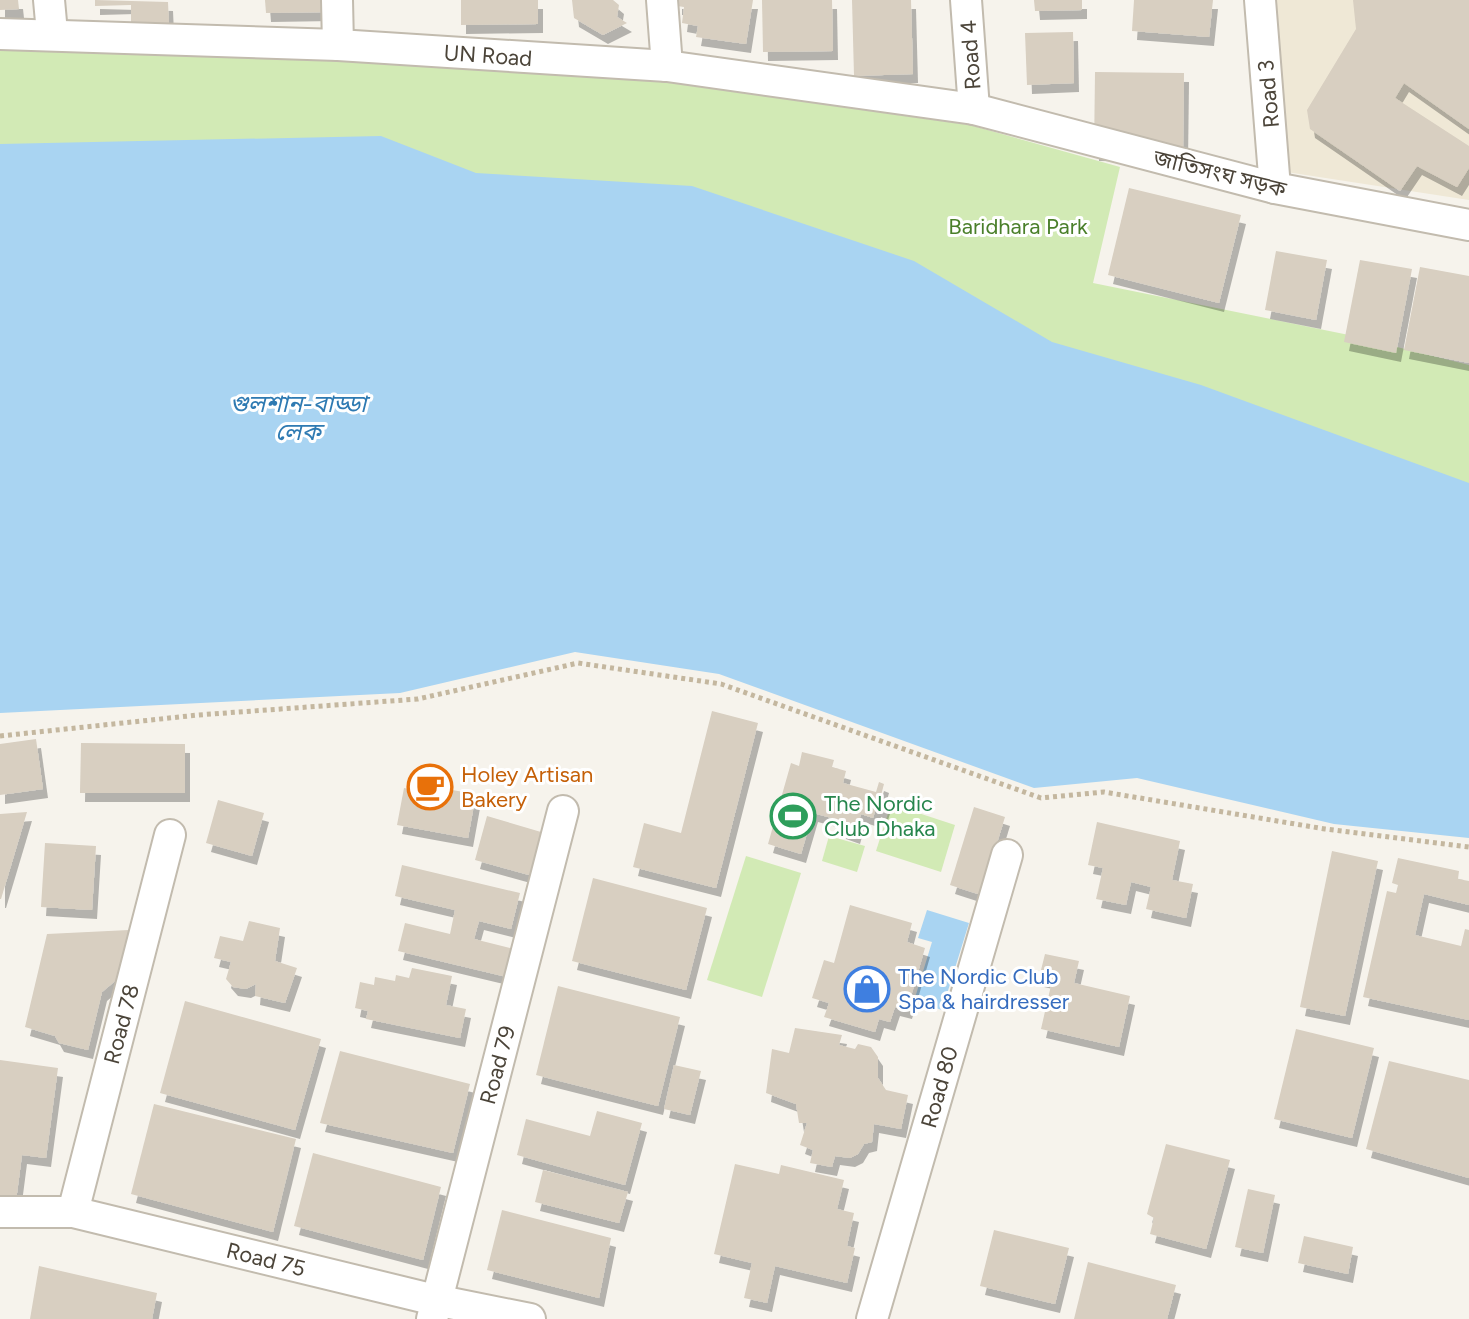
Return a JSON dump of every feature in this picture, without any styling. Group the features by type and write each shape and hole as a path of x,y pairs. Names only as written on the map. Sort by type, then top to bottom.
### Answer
{"street":[{"path":"49,0 52,33"},
{"path":"337,0 338,45"},
{"path":"662,0 667,66"},
{"name":"Road 4","path":"966,0 974,109"},
{"name":"Road 3","path":"1260,0 1275,188"},
{"name":"UN Road","path":"0,34 52,33 338,45 667,66 974,109"},
{"name":"জাতিসংঘ সড়ক","path":"974,109 1275,188 1469,225"},
{"name":"Road 79","path":"433,1310 563,811"},
{"name":"Road 78","path":"73,1212 170,835"},
{"name":"Road 80","path":"872,1319 1007,855"},
{"name":"Road 75","path":"0,1212 73,1212 433,1310 530,1319"}],"path":[{"path":"0,736 198,715 418,699 578,663 721,684 1041,798 1104,792 1325,829 1469,847"}],"shaded area":[{"path":"1251,0 1469,0 1469,200 1260,168"}],"green space":[{"name":"Baridhara Park","path":"0,45 348,58 664,82 970,125 1120,167 1093,283 1349,335 1469,365 1469,484 1408,464 0,152"},
{"path":"891,804 955,825 941,872 876,851"},
{"path":"829,836 865,846 857,872 822,861"},
{"path":"746,856 801,873 762,997 707,980"}],"water":[{"name":"গুলশান-বাড্ডা লেক","path":"381,136 476,173 692,186 914,261 1052,342 1201,385 1469,483 1469,838 1334,824 1137,778 1034,788 719,674 575,652 400,693 0,713 0,144"},
{"path":"927,910 969,923 942,1010 914,1001 932,942 918,938"}],"building":[{"path":"0,0 18,0 19,9 0,10"},
{"path":"95,0 168,2 169,24 131,25 131,5 95,6"},
{"path":"265,0 329,0 329,12 266,13"},
{"path":"461,0 538,0 538,24 461,25"},
{"path":"572,0 613,0 619,5 617,17 627,23 603,35 574,18"},
{"path":"677,0 753,0 746,44 696,37 698,26 682,23 684,7 677,6"},
{"path":"762,0 832,0 833,51 763,52"},
{"path":"852,0 911,0 913,74 854,76"},
{"path":"1034,0 1082,0 1082,10 1035,11"},
{"path":"1134,0 1213,0 1209,37 1132,31"},
{"path":"1353,0 1469,0 1469,129 1404,83 1395,98 1469,146 1469,168 1457,187 1417,166 1400,191 1310,129 1307,110 1356,29"},
{"path":"1073,32 1074,83 1027,85 1025,33"},
{"path":"1095,72 1184,73 1183,153 1094,152"},
{"path":"1129,188 1241,215 1219,303 1108,275"},
{"path":"1276,251 1327,260 1316,320 1265,310"},
{"path":"1360,260 1412,269 1396,353 1344,342"},
{"path":"1420,267 1469,276 1469,363 1404,350"},
{"path":"712,711 758,723 716,888 633,867 644,823 681,833"},
{"path":"36,739 43,789 0,795 0,744"},
{"path":"81,743 185,744 185,793 80,793"},
{"path":"802,752 834,760 832,767 846,771 843,783 876,792 879,782 884,784 879,803 885,805 883,811 876,808 873,818 861,814 855,835 841,830 843,821 813,813 801,854 768,844 791,763 799,766"},
{"path":"404,788 445,796 446,789 476,794 468,838 397,825"},
{"path":"218,800 264,813 252,856 206,843"},
{"path":"974,807 1005,817 981,895 950,885"},
{"path":"27,812 1,899 0,899 0,814"},
{"path":"487,816 541,832 529,875 475,860"},
{"path":"1097,822 1180,841 1172,880 1193,884 1186,918 1146,909 1151,887 1131,882 1126,905 1096,899 1103,868 1088,865"},
{"path":"45,843 96,846 92,910 41,907"},
{"path":"1332,851 1378,861 1345,1016 1300,1007"},
{"path":"1398,858 1459,871 1458,879 1469,881 1469,905 1424,894 1415,935 1461,946 1465,929 1469,930 1469,1020 1363,997 1387,891 1396,893 1398,885 1392,883"},
{"path":"402,865 520,893 511,929 479,921 474,939 518,950 511,978 398,951 405,923 450,934 455,910 395,896"},
{"path":"593,878 707,908 686,990 572,961"},
{"path":"850,905 912,923 907,942 925,948 907,1010 895,1007 890,1022 879,1019 875,1032 824,1017 829,1003 812,998 824,960 834,963"},
{"path":"249,921 280,928 275,961 297,968 285,1003 255,996 256,984 246,989 233,987 226,979 231,962 214,958 220,936 243,941"},
{"path":"129,930 121,976 102,992 88,1050 59,1043 55,1036 25,1027 47,934"},
{"path":"1045,954 1079,961 1074,983 1130,996 1119,1047 1041,1029 1052,981 1039,978"},
{"path":"412,968 452,976 446,1005 466,1009 460,1038 366,1019 368,1011 355,1008 360,982 374,985 375,977 395,981 396,975 409,978"},
{"path":"558,986 680,1017 658,1106 536,1075"},
{"path":"185,1001 321,1039 295,1130 160,1093"},
{"path":"795,1028 842,1035 839,1045 855,1049 858,1044 871,1047 878,1057 878,1078 886,1090 908,1095 901,1129 874,1124 872,1142 864,1144 858,1154 850,1158 835,1156 832,1167 810,1163 813,1150 800,1145 807,1123 799,1123 796,1104 766,1093 772,1049 789,1053"},
{"path":"1296,1029 1374,1048 1352,1138 1274,1119"},
{"path":"340,1051 470,1084 453,1153 320,1123"},
{"path":"0,1060 58,1068 46,1158 22,1155 16,1201 0,1199"},
{"path":"1389,1061 1469,1080 1469,1178 1366,1149"},
{"path":"674,1065 701,1071 690,1115 664,1109"},
{"path":"154,1104 296,1139 273,1232 131,1194"},
{"path":"597,1111 642,1123 625,1185 517,1155 526,1119 590,1136"},
{"path":"1166,1144 1230,1160 1206,1249 1150,1234 1154,1218 1147,1214"},
{"path":"313,1153 441,1187 423,1260 294,1226"},
{"path":"735,1164 779,1174 781,1165 844,1180 837,1209 854,1213 847,1246 855,1248 847,1283 775,1266 767,1303 744,1298 752,1263 714,1254"},
{"path":"543,1170 628,1192 619,1223 535,1202"},
{"path":"1248,1189 1275,1195 1263,1253 1235,1247"},
{"path":"502,1210 611,1238 599,1298 487,1270"},
{"path":"994,1230 1069,1248 1055,1304 980,1286"},
{"path":"1304,1236 1353,1247 1348,1274 1298,1263"},
{"path":"1088,1262 1176,1285 1167,1319 1074,1319"},
{"path":"39,1266 157,1293 152,1319 30,1319"}],"place":[{"name":"Holey Artisan Bakery","path":"430,787"},
{"name":"The Nordic Club Dhaka","path":"793,816"},
{"name":"The Nordic Club Spa & hairdresser","path":"867,989"}]}
